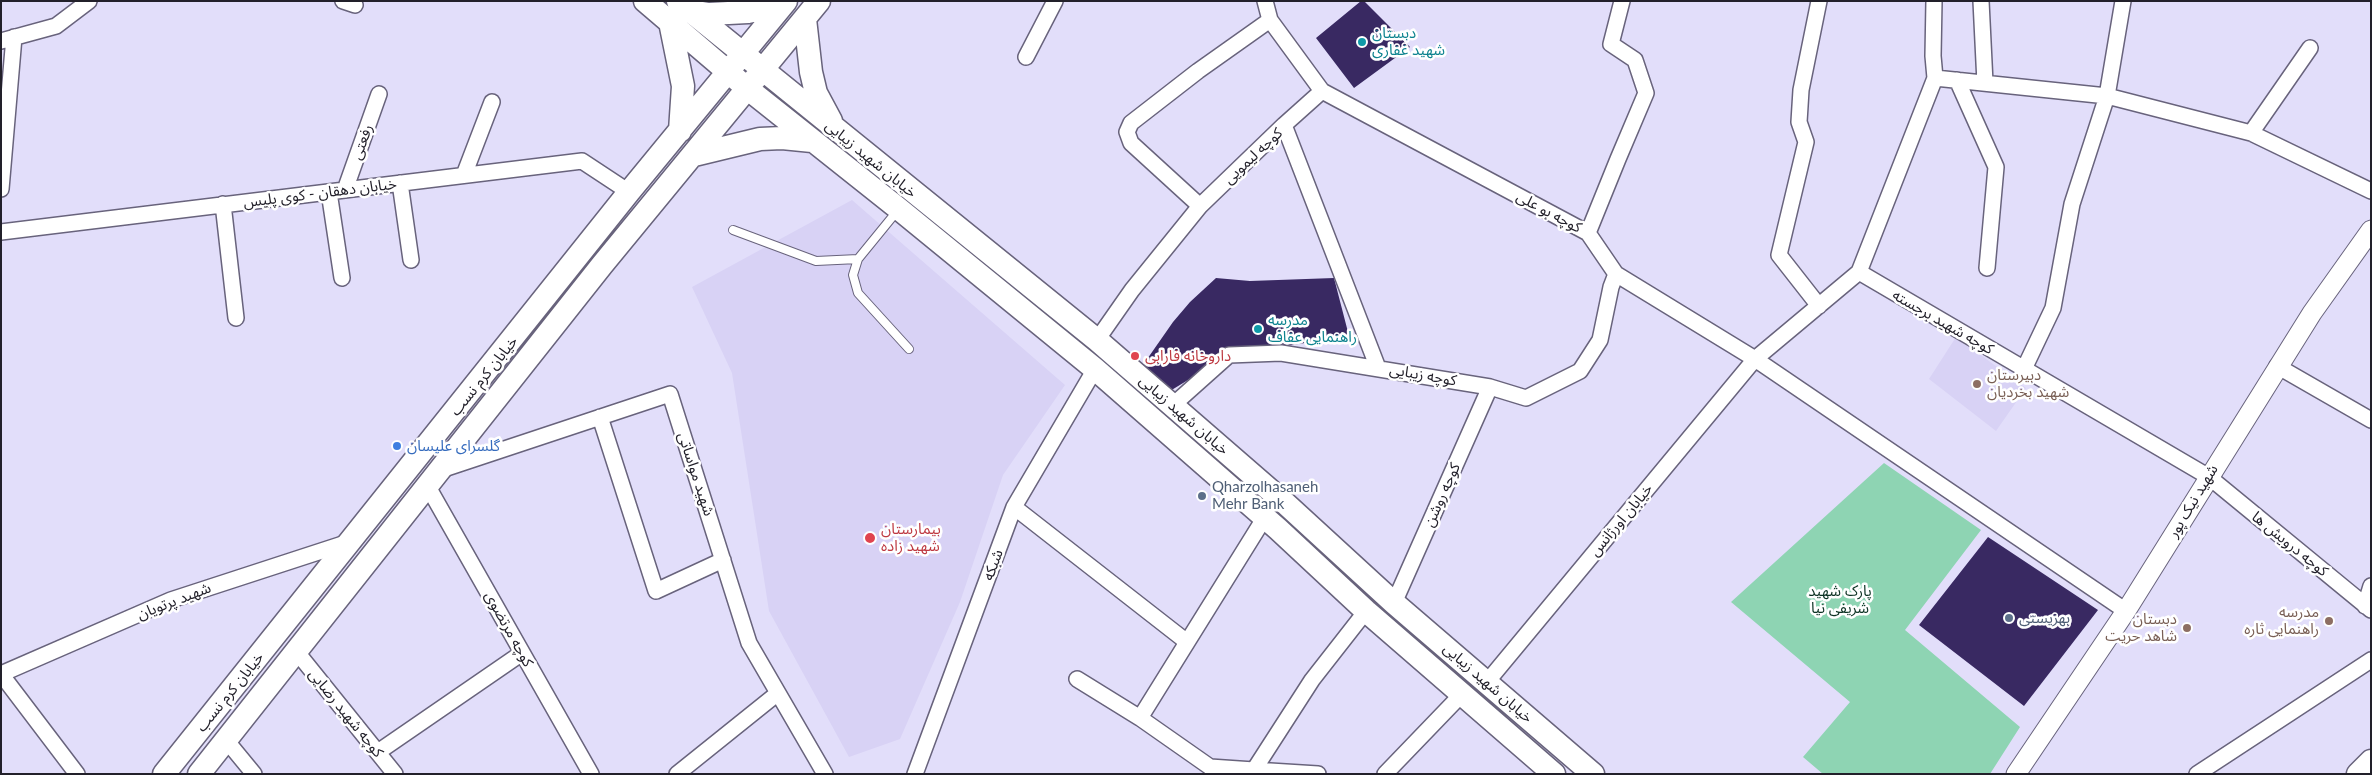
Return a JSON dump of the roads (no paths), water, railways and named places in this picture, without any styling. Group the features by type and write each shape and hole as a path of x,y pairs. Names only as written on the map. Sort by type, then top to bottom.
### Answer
{"main road":[{"name":"خیابان شهید زیبایی","path":"645,1 748,89 899,209 1095,370 1265,517 1366,611 1554,774"},
{"path":"691,12 709,14 748,12 766,8 781,1"},
{"name":"خیابان کرم نسب","path":"164,774 629,192 786,1"},
{"name":"خیابان کرم نسب","path":"199,774 650,207 819,1"},
{"name":"خیابان شهید زیبایی","path":"691,12 838,133 1097,340 1173,404 1394,603 1487,682 1580,770"},
{"path":"691,12 703,35 691,41"},
{"path":"805,19 810,72 816,93 838,133"},
{"path":"670,22 683,86 680,131"},
{"path":"694,155 760,139 782,138 812,141"},
{"path":"629,192 650,207"},
{"path":"2358,774 2371,761"}],"street":[{"path":"1,189 8,39 56,26 89,1"},
{"path":"1026,57 1054,1"},
{"path":"1265,1 1270,20 1322,91 1284,125"},
{"path":"1588,234 1646,94 1635,60 1611,44 1622,1"},
{"path":"1819,1 1801,90 1799,122 1806,142 1779,255 1819,306"},
{"path":"1859,272 1935,78 1933,56 1934,1"},
{"path":"1981,1 1985,83"},
{"path":"2024,369 2053,308 2072,204 2107,96 2123,1"},
{"path":"1200,206 1131,143 1127,132 1132,124 1183,82 1270,20"},
{"path":"2251,132 2310,48"},
{"path":"1935,78 2107,96 2251,132 2371,191"},
{"path":"1957,80 1996,167 1988,268"},
{"name":"کوچه بو علی","path":"1322,91 1588,234 1616,274 1755,359 2126,611"},
{"name":"رفعتی","path":"346,190 380,94"},
{"path":"464,175 492,102"},
{"name":"کوچه لیمویی","path":"1097,340 1132,290 1200,206 1284,125 1378,368"},
{"name":"خیابان دهقان - کوی پلیس","path":"1,232 582,161 629,192"},
{"path":"400,183 411,260"},
{"path":"329,192 342,278"},
{"path":"223,204 236,318"},
{"name":"شهید نیک پور","path":"2016,774 2126,611 2277,366 2371,230"},
{"name":"خیابان اورژانس","path":"1487,682 1755,359 1859,272"},
{"name":"کوچه شهید برجسته","path":"1859,272 2209,477"},
{"name":"کوچه زیبایی","path":"1173,404 1229,355 1281,353 1490,387 1526,398 1580,371 1600,340 1611,287 1616,274"},
{"path":"2277,366 2371,420"},
{"name":"شبکه","path":"916,774 1014,507 1095,370"},
{"name":"کوچه روشن","path":"1394,603 1490,387"},
{"name":"شهید مواساتی","path":"433,478 600,417 670,394 749,643 824,774"},
{"path":"600,417 656,591 723,560"},
{"name":"کوچه درویش ها","path":"2209,477 2368,608"},
{"name":"کوچه مرتضوی","path":"433,478 522,653 591,774"},
{"path":"1014,507 1187,642"},
{"path":"1140,718 1265,517"},
{"name":"شهید پرتویان","path":"1,674 170,600 351,541"},
{"path":"2368,608 2371,586"},
{"path":"1254,770 1312,680 1366,611"},
{"name":"کوچه شهید رضایی","path":"296,651 395,774"},
{"path":"378,752 522,653"},
{"path":"2197,774 2371,660"},
{"path":"1,674 77,774"},
{"path":"1077,679 1140,718 1210,767 1227,772 1254,770 1318,774"},
{"path":"677,774 778,693"},
{"path":"1386,774 1462,694"},
{"path":"226,740 254,774"}],"lane":[{"path":"899,209 858,259 853,275 858,293 909,348"},
{"path":"734,230 816,262 858,259"}],"place":[{"name":"دبستان شهید غفاری","path":"1362,42"},
{"name":"مدرسه راهنمایی عفاف","path":"1258,329"},
{"name":"داروخانه فارابی","path":"1135,356"},
{"name":"دبیرستان شهید بخردیان","path":"1977,384"},
{"name":"گلسرای علیسان","path":"397,446"},
{"name":"Qharzolhasaneh Mehr Bank","path":"1202,496"},
{"name":"بیمارستان شهید زاده","path":"870,538"},
{"name":"بهزیستی","path":"2009,618"},
{"name":"مدرسه راهنمایی ثاره","path":"2329,621"},
{"name":"دبستان شاهد حریت","path":"2187,628"}],"park label":[{"name":"پارک شهید شریفی نیا","path":"1840,600"}]}
